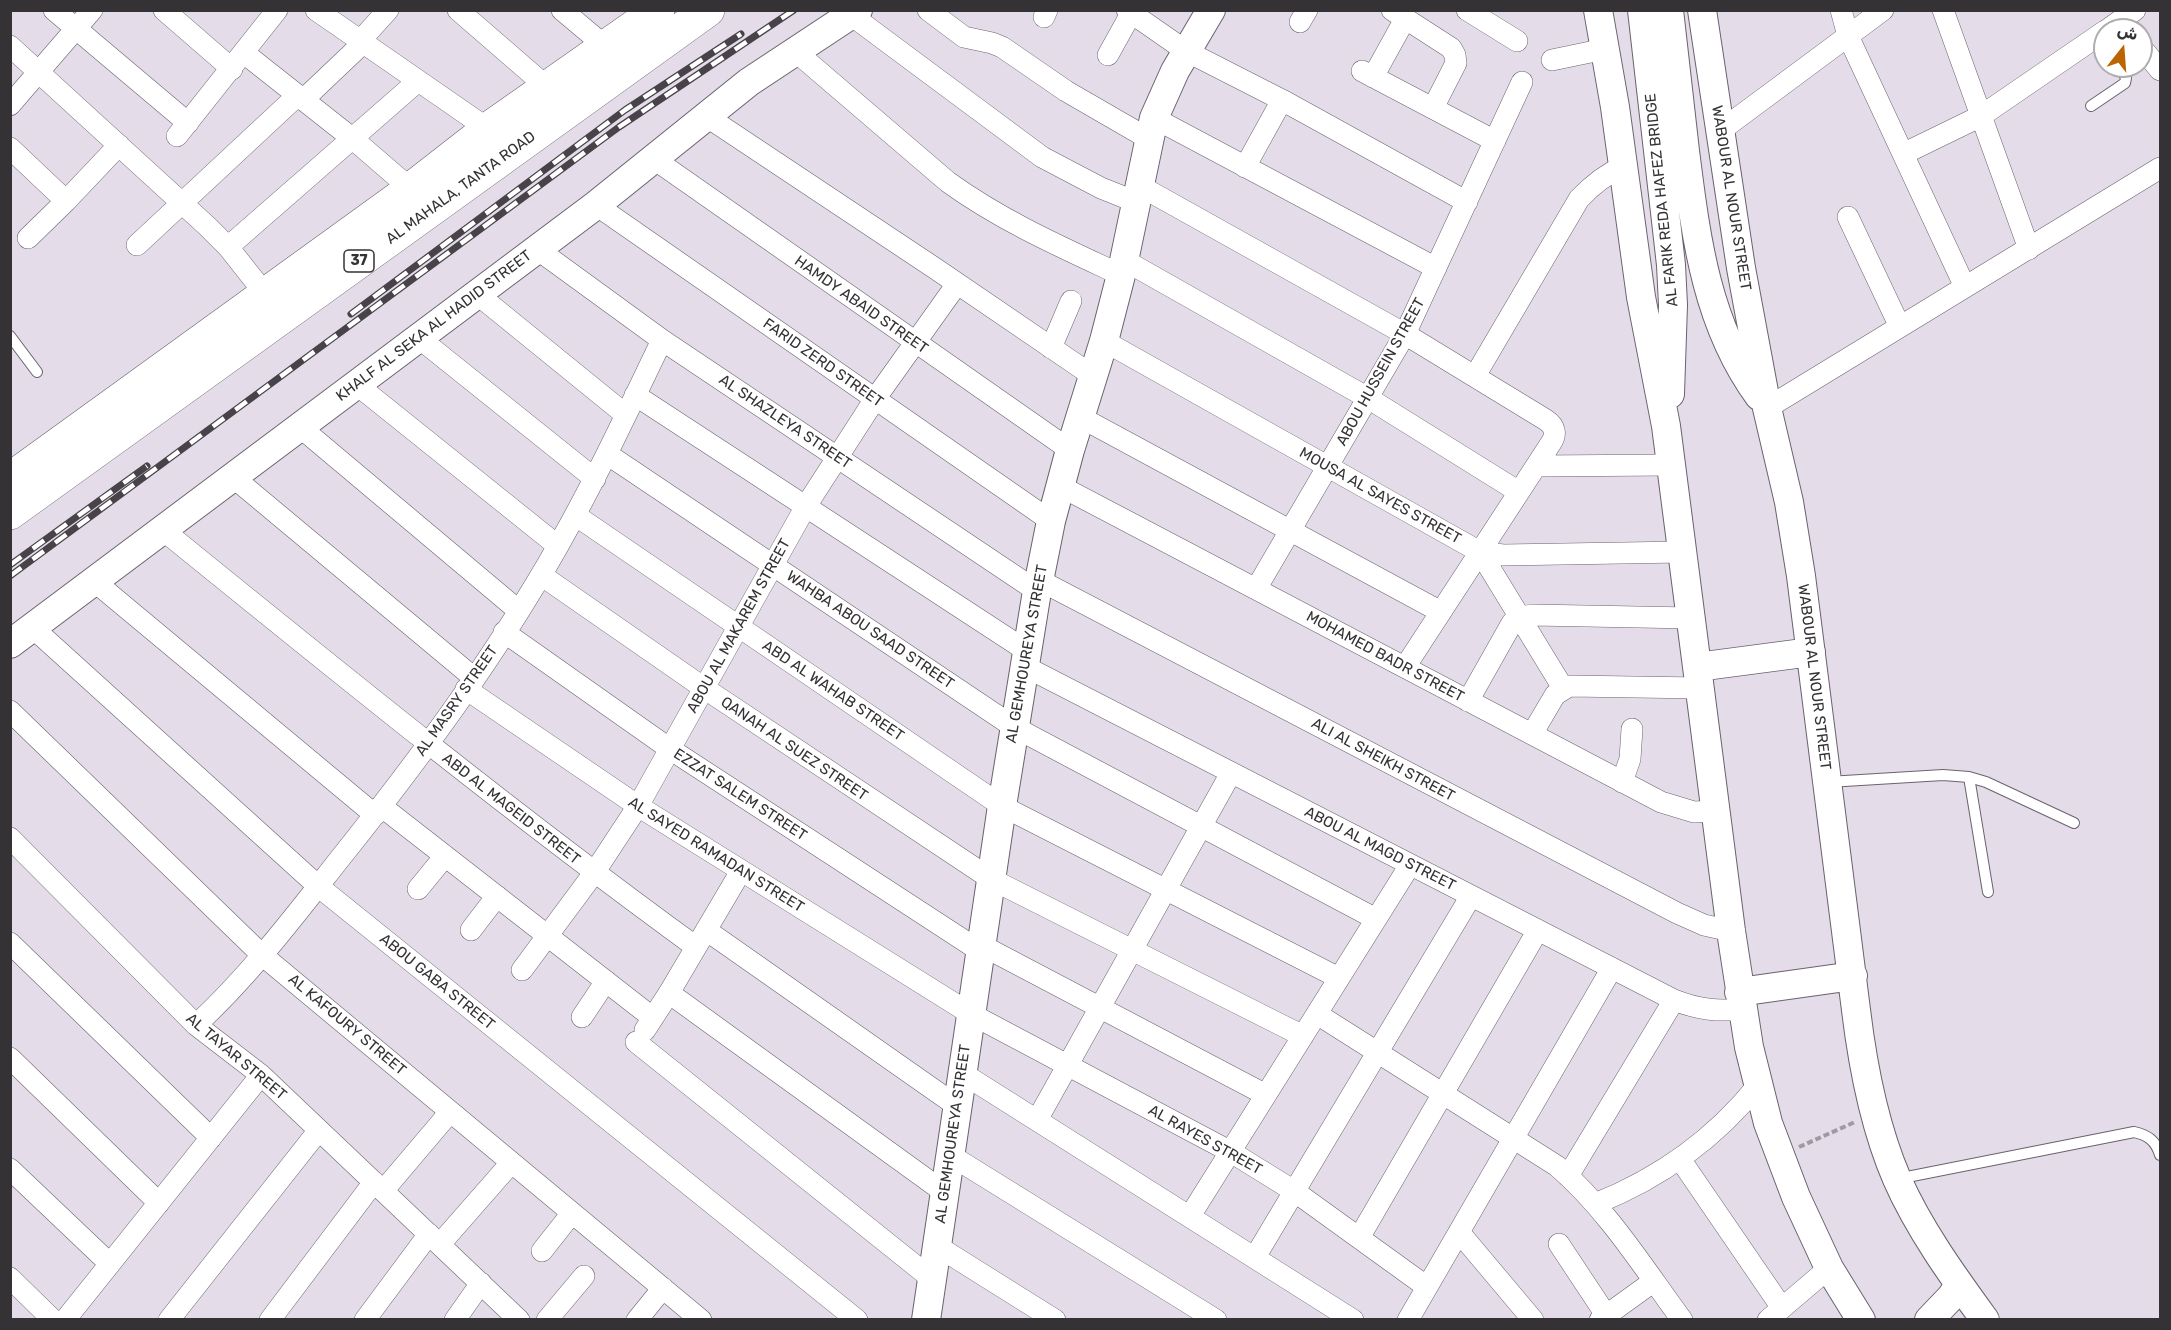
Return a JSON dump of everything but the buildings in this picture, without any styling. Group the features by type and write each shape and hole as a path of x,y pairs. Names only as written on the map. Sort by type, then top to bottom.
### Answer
{"main road":[{"name":"AL MAHALA, TANTA ROAD","path":"93,436 266,295 489,129 658,10"},
{"name":"AL MAHALA, TANTA ROAD","path":"10,513 28,478 93,436 708,10"}],"street":[{"path":"54,10 182,130 277,10"},
{"path":"10,105 92,10"},
{"path":"164,10 238,61 300,98 353,139 411,189"},
{"path":"316,10 489,129"},
{"path":"137,245 361,42 388,10"},
{"path":"458,10 548,88"},
{"path":"928,10 964,37 1002,47 1066,91 1245,167 1436,268"},
{"name":"AL GEMHOUREYA STREET","path":"926,1320 1014,727 1051,521 1070,450 1104,341 1152,129 1163,94 1211,10"},
{"path":"1467,10 1517,41"},
{"path":"1598,10 1624,166 1641,297 1666,426 1741,1001 1758,1085 1779,1156 1829,1268 1861,1320"},
{"name":"AL FARIK REDA HAFEZ BRIDGE","path":"1642,10 1671,265 1673,346 1666,426"},
{"name":"AL FARIK REDA HAFEZ BRIDGE","path":"1669,10 1690,191 1702,262 1712,302 1726,340 1740,368 1767,408"},
{"name":"WABOUR AL NOUR STREET","path":"1702,10 1741,268 1767,408 1789,502 1801,576 1860,1045 1875,1113 1897,1179 1913,1211 1959,1285 1985,1320"},
{"path":"1841,10 1848,36 1965,287"},
{"path":"1719,131 1883,10"},
{"path":"1943,10 2029,249"},
{"path":"563,11 606,46"},
{"path":"1108,55 1130,12 1186,51 1282,100 1467,202"},
{"path":"854,13 1014,138 1042,157 1101,188 1138,194 1406,334 1546,420 1554,428 1554,438 1537,466 1405,667"},
{"name":"KHALF AL SEKA AL HADID STREET","path":"21,636 596,205 749,82 854,13"},
{"path":"1433,108 1456,63 1455,55 1451,48 1398,15 1368,74 1495,141"},
{"path":"1903,154 1981,116 2093,39"},
{"path":"10,46 183,203 228,247 266,295"},
{"path":"1552,60 1605,49"},
{"path":"795,51 948,182 1020,228 1122,268 1368,398 1519,492"},
{"path":"228,247 418,81"},
{"name":"ABOU HUSSEIN STREET","path":"1256,589 1406,334 1522,82"},
{"path":"1245,167 1282,100"},
{"path":"706,116 1093,376"},
{"path":"28,238 119,145"},
{"path":"10,148 66,201"},
{"name":"HAMDY ABAID STREET","path":"654,159 1070,450"},
{"path":"1475,376 1579,199 1601,179 1624,166"},
{"path":"1767,408 2160,168"},
{"name":"FARID ZERD STREET","path":"596,205 1051,521"},
{"path":"1848,217 1900,327"},
{"name":"AL SHAZLEYA STREET","path":"537,249 662,340 1038,585"},
{"name":"ABOU AL MAKAREM STREET","path":"522,970 594,873 638,806 806,506 875,399 957,284"},
{"path":"477,294 626,415"},
{"path":"1051,348 1071,301"},
{"path":"419,338 595,479"},
{"name":"AL MASRY STREET","path":"196,1025 231,991 262,955 378,811 519,611 595,479 662,340"},
{"name":"MOUSA AL SAYES STREET","path":"1104,341 1480,552 1503,555 1682,552"},
{"path":"356,384 558,546"},
{"name":"ABOU AL MAGD STREET","path":"635,395 806,506 1025,659 1231,773 1674,999 1701,1009 1716,1011 1741,1001"},
{"path":"1080,417 1441,612"},
{"path":"300,427 519,611"},
{"name":"WAHBA ABOU SAAD STREET","path":"607,454 1014,727 1376,919"},
{"path":"1537,466 1671,465"},
{"name":"AL SAYED RAMADAN STREET","path":"233,477 470,683 638,806 971,1014"},
{"name":"MOHAMED BADR STREET","path":"1060,486 1672,807 1694,812 1716,811"},
{"name":"ABD AL WAHAB STREET","path":"575,515 1002,806 1167,888 1339,978"},
{"name":"ABD AL MAGEID STREET","path":"163,530 427,744 594,873 701,939 957,1106"},
{"path":"1480,552 1563,688"},
{"name":"QANAH AL SUEZ STREET","path":"541,575 704,688 991,879 1303,1036"},
{"path":"94,581 378,811 445,856 653,1018"},
{"name":"ALI AL SHEIKH STREET","path":"1038,585 1677,913 1704,925 1731,932"},
{"path":"1468,700 1512,623 1520,617 1533,615 1691,618"},
{"name":"EZZAT SALEM STREET","path":"504,632 670,749 980,948 1266,1095"},
{"name":"ABOU GABA STREET","path":"21,636 318,886 857,1320"},
{"path":"1532,734 1555,695 1563,688 1699,677 1811,652"},
{"name":"AL KAFOURY STREET","path":"10,711 262,955 701,1320"},
{"path":"1622,782 1630,759 1632,729"},
{"path":"1037,1120 1231,773"},
{"name":"AL TAYAR STREET","path":"12,842 196,1025 261,1075 519,1320"},
{"path":"418,889 445,856"},
{"path":"1190,1216 1410,865"},
{"path":"741,871 669,993 632,1048 932,1279"},
{"path":"471,930 496,896"},
{"path":"1255,1257 1471,896"},
{"path":"1359,1238 1538,930"},
{"path":"10,943 211,1138"},
{"path":"1408,1320 1612,968"},
{"path":"1741,1001 1853,975"},
{"path":"582,1017 606,981"},
{"path":"669,993 944,1192"},
{"path":"1568,1176 1674,999"},
{"name":"AL RAYES STREET","path":"971,1014 1067,1067 1231,1152 1294,1191 1427,1287"},
{"path":"1317,1014 1514,1137 1568,1176 1595,1204 1682,1320"},
{"path":"10,1058 159,1203"},
{"path":"962,1073 1353,1320"},
{"path":"65,1320 261,1075"},
{"path":"1595,1204 1639,1184 1680,1159 1722,1125 1758,1085"},
{"path":"270,1320 378,1186 450,1112"},
{"path":"170,1320 319,1130"},
{"path":"950,1155 1216,1320"},
{"path":"1680,1159 1775,1314 1829,1268"},
{"path":"365,1320 435,1239 511,1162"},
{"path":"10,1169 110,1264"},
{"path":"542,1251 572,1213"},
{"path":"1459,1232 1533,1320"},
{"path":"1558,1244 1603,1317 1654,1281"},
{"path":"937,1246 1055,1320"},
{"path":"547,1320 584,1276"},
{"path":"10,1278 53,1320"},
{"path":"455,1320 481,1283"},
{"path":"1929,1320 1959,1285"},
{"path":"637,1320 663,1288"}],"lane":[{"path":"2091,106 2125,83 2126,78"},
{"path":"10,336 37,372"},
{"path":"1828,782 1942,775 1969,777 1986,782 2074,823"},
{"path":"1969,777 1988,892"},
{"path":"1897,1179 2134,1132 2145,1135 2154,1142 2160,1155"}],"path":[{"path":"1779,1156 1875,1113"}],"railway":[{"path":"10,576 619,127 794,10"},
{"path":"351,314 625,110 741,34"},
{"path":"10,565 147,466"}]}
